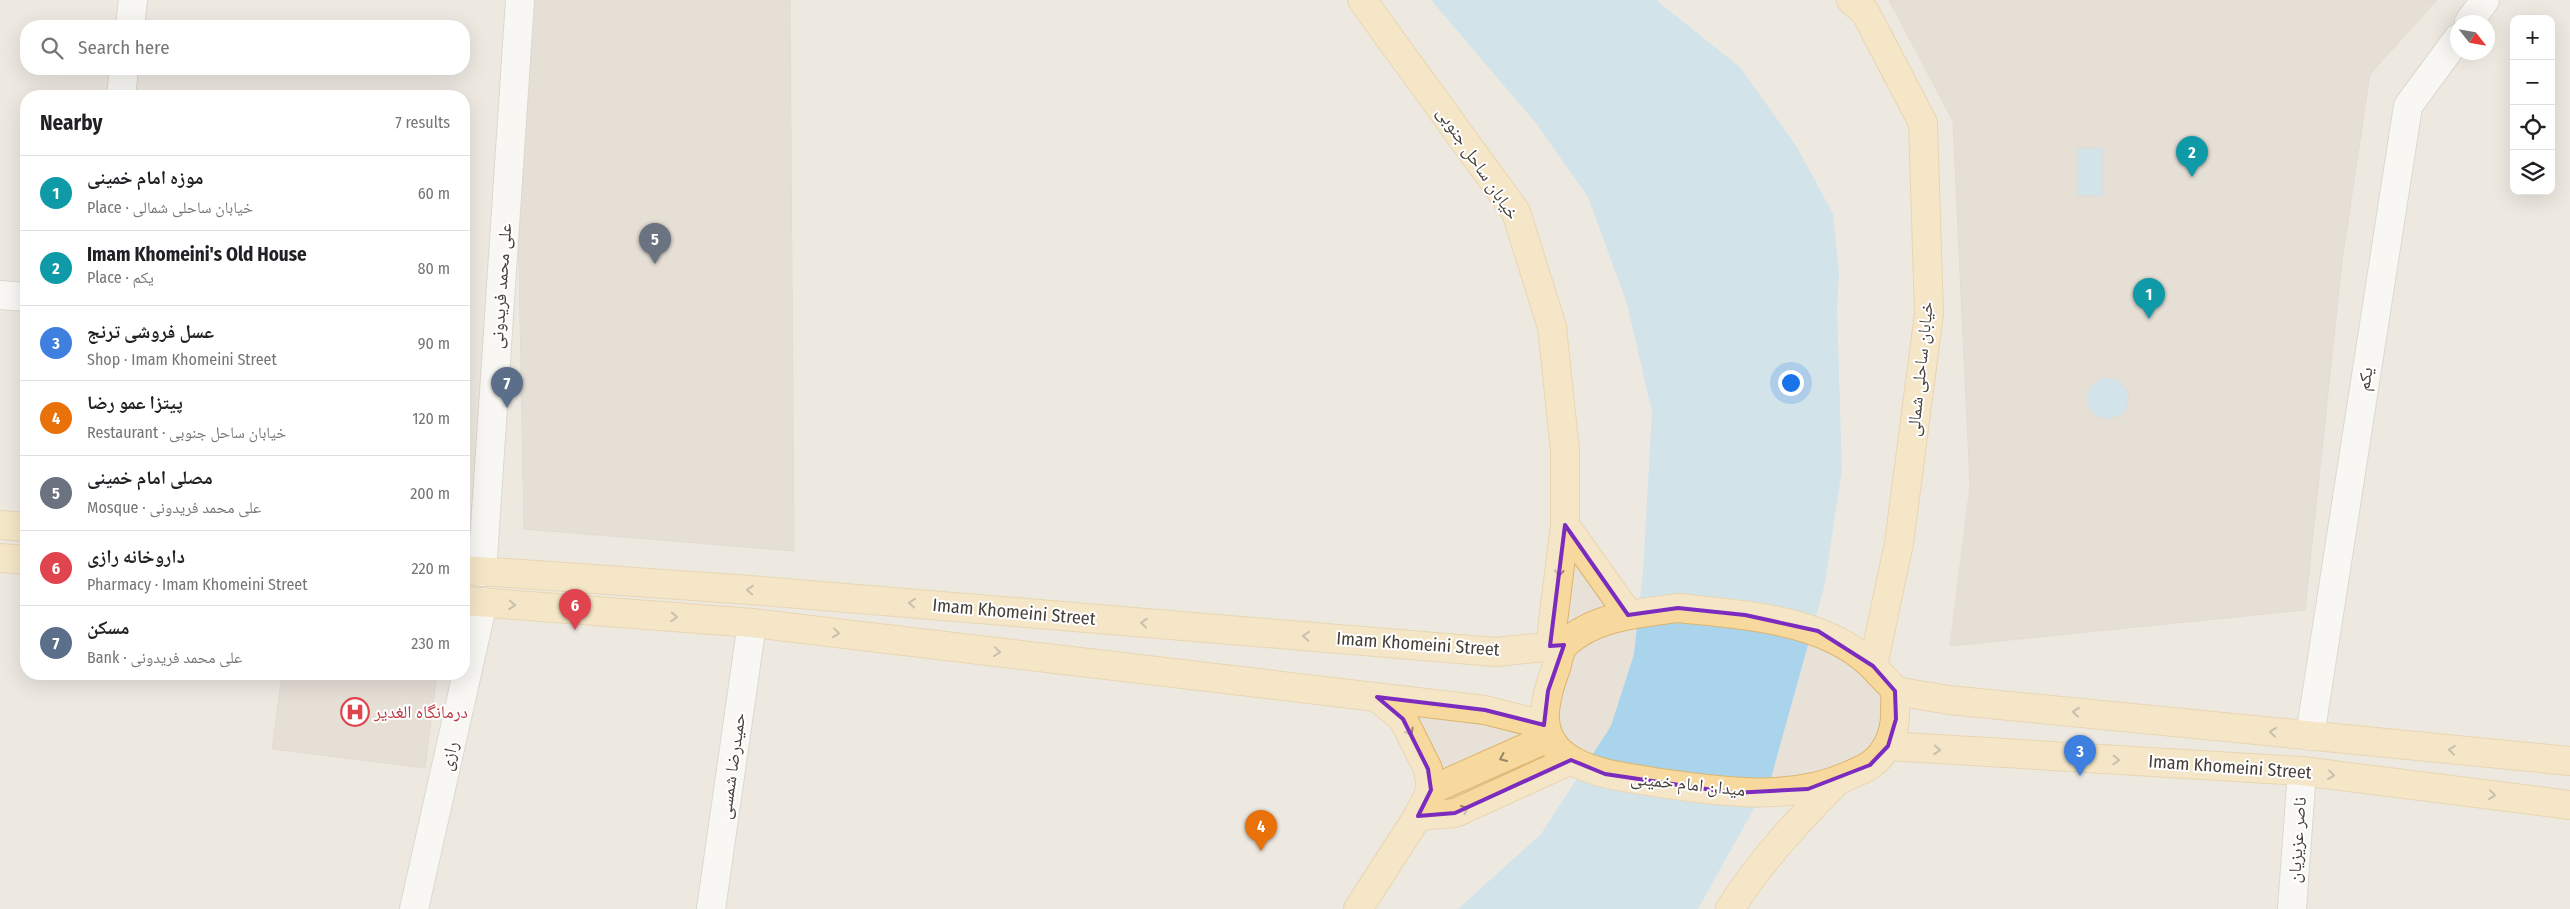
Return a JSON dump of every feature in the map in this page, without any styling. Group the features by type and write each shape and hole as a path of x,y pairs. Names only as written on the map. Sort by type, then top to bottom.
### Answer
{"main road":[{"name":"خیابان ساحل جنوبی","path":"1362,0 1516,212 1552,327 1565,451 1565,525 1557,646"},
{"name":"خیابان ساحلی شمالی","path":"1851,0 1864,12 1923,123 1929,314 1899,543 1873,666"},
{"path":"0,525 20,527"},
{"path":"1565,525 1631,615"},
{"path":"0,558 20,560"},
{"name":"Imam Khomeini Street","path":"473,571 750,590 1495,652 1557,646"},
{"path":"473,602 752,623 1485,710 1546,732"},
{"path":"1546,732 1548,691 1557,646 1590,627 1631,615 1678,608 1745,615 1818,632 1841,643 1873,666 1895,691"},
{"name":"Imam Khomeini Street","path":"1895,691 1949,700 2570,761"},
{"name":"میدان امام خمینی","path":"1546,732 1558,751 1576,763 1605,774 1733,793 1808,789 1839,780 1870,765 1888,746 1896,718 1895,691"},
{"path":"1358,909 1418,816 1431,790 1428,769 1403,719 1377,697"},
{"path":"1431,790 1546,732"},
{"name":"Imam Khomeini Street","path":"1888,746 2302,771 2570,805"},
{"path":"1418,816 1455,813 1576,763"},
{"path":"1730,909 1742,890 1789,830 1839,780"}],"street":[{"path":"131,20 133,0"},
{"name":"علی محمد فریدونی","path":"473,571 520,0"},
{"path":"2474,15 2485,0"},
{"name":"یکم","path":"2310,736 2408,106 2450,49"},
{"path":"122,90 123,75"},
{"path":"0,295 20,297"},
{"name":"رازی","path":"470,618 473,602"},
{"name":"حمیدرضا شمسی","path":"711,909 752,623"},
{"name":"رازی","path":"414,909 458,680"},
{"name":"ناصر عزیزیان","path":"2292,909 2302,771"}],"highlighted area":[{"path":"1565,525 1628,615 1678,608 1745,615 1818,631 1873,666 1895,691 1896,719 1888,746 1870,765 1808,789 1733,793 1605,774 1571,760 1455,813 1418,816 1431,790 1428,769 1403,719 1377,697 1485,710 1544,725 1548,691 1564,645 1550,646"}],"shaded area":[{"path":"0,0 2570,0 2570,909 0,909"}],"water":[{"path":"1431,0 1656,0 1740,67 1797,147 1833,214 1839,273 1837,307 1842,469 1825,584 1771,778 1698,909 1458,909 1541,834 1611,726 1634,654 1643,572 1652,412 1627,304 1588,197 1535,122"},
{"path":"2077,148 2103,148 2103,196 2077,196"},
{"path":"2112,377 2120,380 2126,386 2129,398 2126,410 2120,416 2104,419 2096,416 2090,410 2087,394 2090,386 2096,380"}],"building":[{"path":"514,0 790,0 794,551 524,529"},
{"path":"1889,0 2437,0 2370,74 2342,261 2305,610 1950,646 1970,486 1953,121","holes":["2077,148 2103,148 2103,196 2077,196","2105,377 2118,380 2127,390 2129,396 2126,410 2121,415 2107,420 2094,415 2086,403 2086,396 2093,383"]},
{"name":"درمانگاه الغدیر","path":"281,680 436,680 425,768 272,749"}],"place":[{"name":"Imam Khomeini's Old House","path":"2192,177"},
{"name":"مصلی امام خمینی","path":"655,264"},
{"name":"موزه امام خمینی","path":"2149,319"},
{"name":"مسکن","path":"507,408"},
{"name":"داروخانه رازی","path":"575,630"},
{"name":"درمانگاه الغدیر","path":"355,712"},
{"name":"عسل فروشی ترنج","path":"2080,776"},
{"name":"پیتزا عمو رضا","path":"1261,851"}]}
